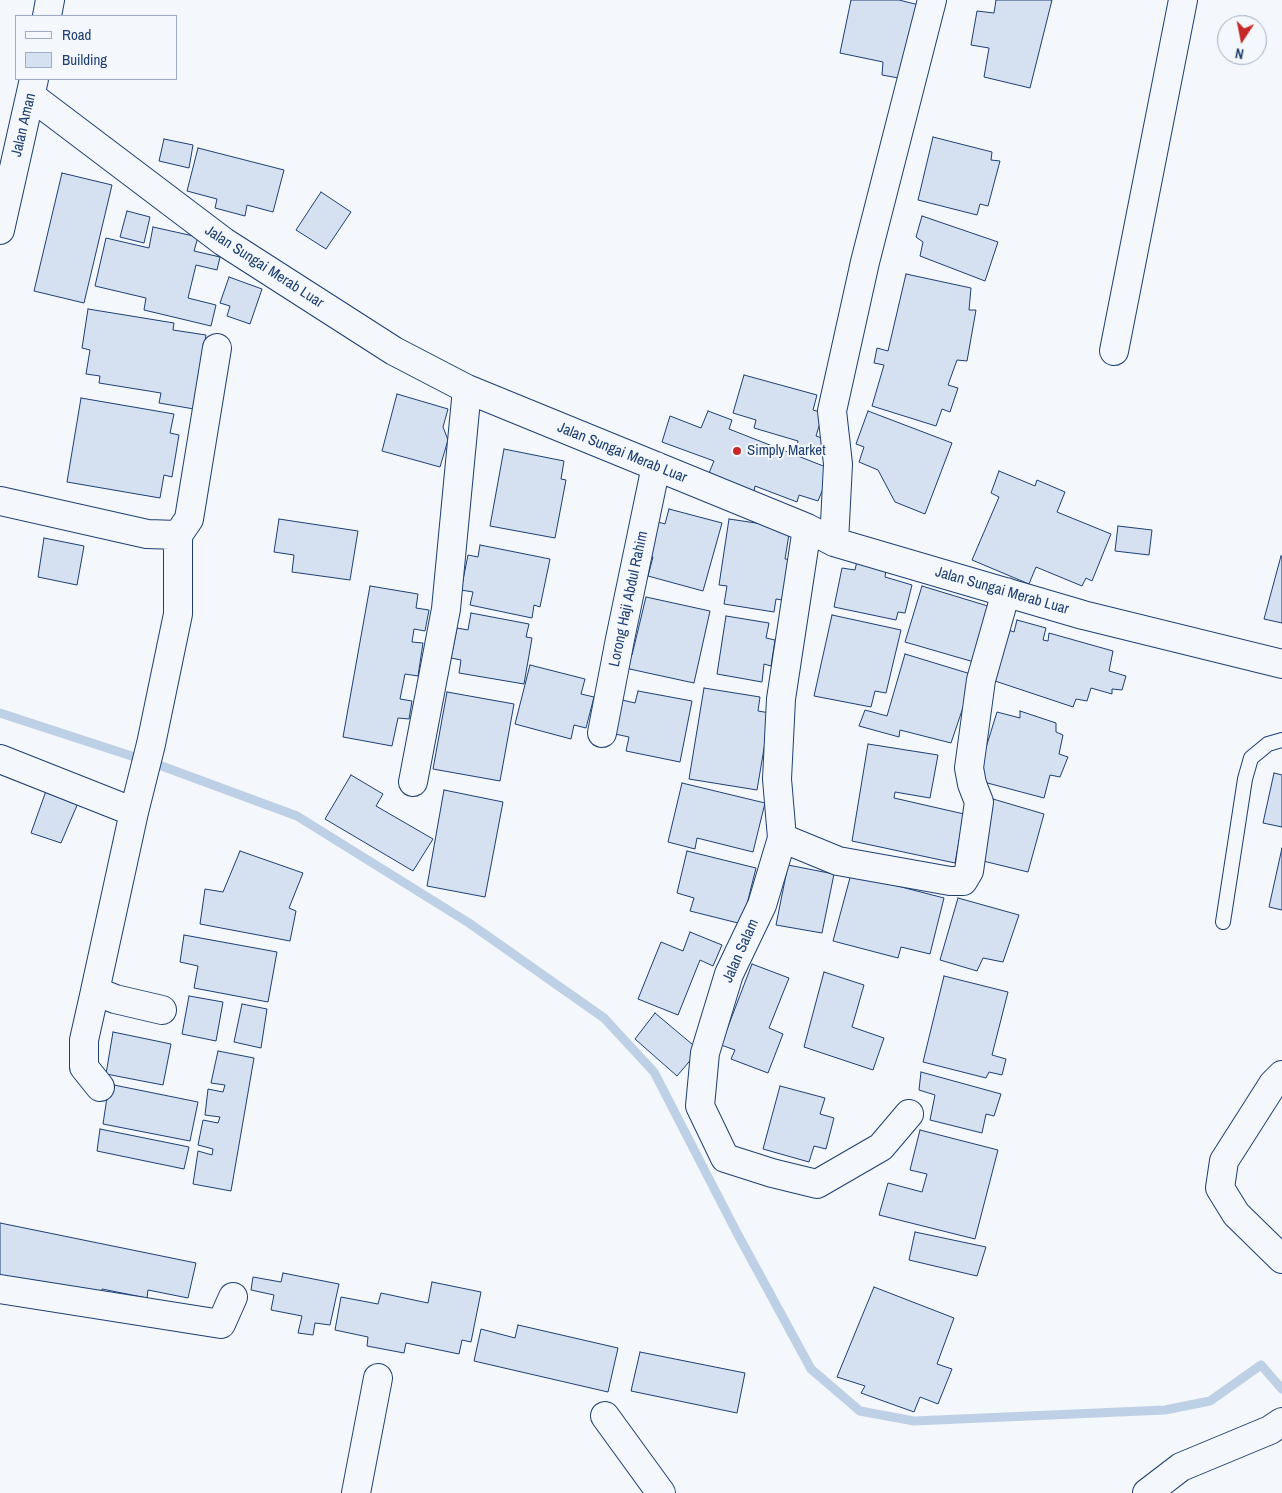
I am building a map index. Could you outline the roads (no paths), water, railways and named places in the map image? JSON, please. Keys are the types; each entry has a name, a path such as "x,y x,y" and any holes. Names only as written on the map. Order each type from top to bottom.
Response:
{"street":[{"path":"47,15 50,0"},
{"path":"834,542 838,464 832,411 865,262 932,0"},
{"path":"1114,351 1183,0"},
{"name":"Jalan Sungai Merab Luar","path":"33,87 224,242 394,351 467,389 807,528 834,542 1083,615 1282,664"},
{"name":"Jalan Aman","path":"2,214 33,87"},
{"path":"100,1086 84,1067 84,1040 134,812 151,744 178,614 178,535 189,519 217,348"},
{"path":"413,782 446,609 467,389"},
{"name":"Lorong Haji Abdul Rahim","path":"602,733 656,466"},
{"path":"0,501 147,534 178,535"},
{"name":"Jalan Salam","path":"807,528 781,699 777,779 782,838 762,906 729,974 705,1053 700,1106 725,1158 772,1174 818,1184 881,1147 909,1114"},
{"path":"782,838 838,861 950,881 963,881 969,871 978,802 969,768 981,680 1006,592"},
{"path":"0,758 134,812"},
{"path":"95,992 115,999 162,1010"},
{"path":"1282,1075 1272,1084 1224,1161 1220,1188 1236,1214 1282,1259"},
{"path":"0,1289 221,1324 233,1297"},
{"path":"356,1493 378,1378"},
{"path":"605,1416 661,1493"},
{"path":"1147,1493 1181,1467 1276,1426"}],"lane":[{"path":"1223,922 1245,779 1251,758 1268,744 1282,740"}],"waterway":[{"path":"0,713 159,765 297,816 469,923 604,1018 654,1072 737,1233 811,1369 860,1411 914,1421 1165,1410 1210,1401 1261,1365 1282,1389"}],"place":[{"name":"Simply Market","path":"737,451"}]}
